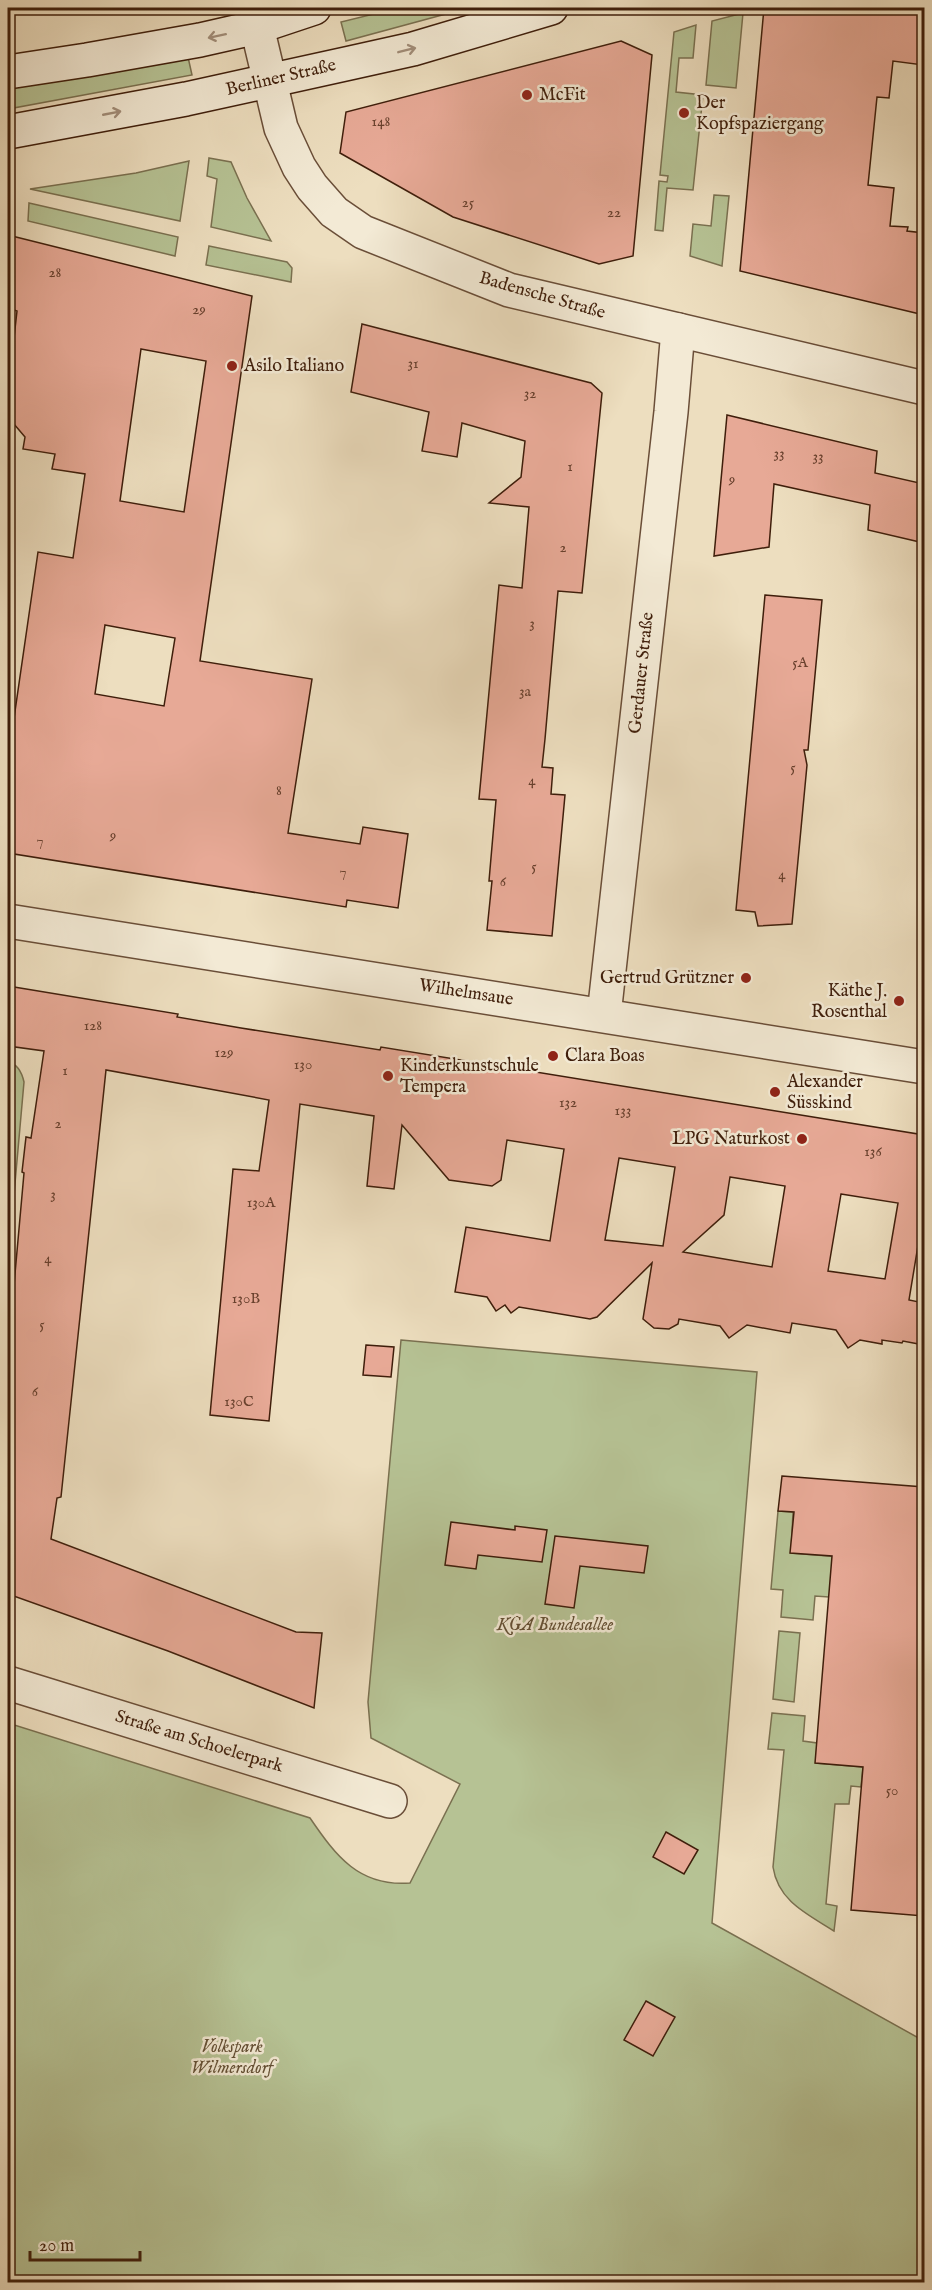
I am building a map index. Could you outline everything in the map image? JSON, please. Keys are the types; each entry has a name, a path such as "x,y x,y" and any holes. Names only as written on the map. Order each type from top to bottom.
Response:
{"street":[{"path":"8,72 98,58 257,27 314,8"},
{"name":"Berliner Straße","path":"8,132 186,99 412,49 551,8"},
{"name":"Badensche Straße","path":"257,27 281,128 304,173 312,187 334,212 363,232 509,290 924,388"},
{"name":"Gerdauer Straße","path":"604,1015 678,330"},
{"name":"Wilhelmsaue","path":"8,921 924,1067"},
{"name":"Straße am Schoelerpark","path":"8,1683 390,1802"}],"green space":[{"path":"398,8 468,8 346,41 341,22"},
{"path":"743,13 736,88 706,85 712,21"},
{"path":"696,25 693,58 679,58 676,92 703,95 693,190 667,188 663,231 655,230 659,181 667,182 668,176 660,175 674,32"},
{"path":"188,57 192,75 8,109 8,88"},
{"path":"209,158 231,162 247,198 271,241 211,227 217,179 207,176"},
{"path":"189,161 180,221 30,189 136,173"},
{"path":"714,195 729,196 722,266 690,256 693,224 711,226"},
{"path":"29,203 178,237 175,256 28,221"},
{"path":"209,246 287,262 292,268 291,282 206,265"},
{"path":"8,1062 19,1069 24,1082 8,1262"},
{"name":"Volkspark Wilmersdorf","path":"401,1340 757,1372 712,1923 924,2041 924,2282 8,2282 8,1723 310,1818 329,1845 351,1866 377,1880 392,1883 410,1883 460,1784 371,1738 368,1702"},
{"path":"778,1511 793,1512 791,1553 853,1558 829,1597 815,1596 813,1620 781,1617 783,1590 771,1589"},
{"path":"779,1631 800,1633 794,1702 773,1699"},
{"path":"772,1713 805,1716 803,1741 817,1743 816,1763 863,1767 861,1787 851,1786 849,1804 835,1804 826,1904 837,1906 834,1931 787,1898 776,1879 773,1867 784,1750 768,1749"}],"building":[{"path":"764,8 924,8 923,65 893,61 889,98 877,97 868,185 894,188 890,226 908,227 907,231 924,233 924,315 740,271"},
{"path":"621,41 652,55 633,256 599,264 453,217 340,153 346,112"},
{"path":"8,235 252,296 200,661 312,679 288,833 360,844 363,827 408,834 398,908 347,900 346,907 8,853 8,724 13,725 38,552 73,558 85,474 52,469 55,454 23,449 25,437 8,417 8,391 17,311 8,308","holes":["141,349 206,361 184,512 120,501","105,625 175,638 164,706 95,694"]},
{"path":"362,324 591,383 602,393 582,593 558,591 542,767 553,768 551,794 565,795 552,936 487,930 496,800 479,799 499,585 522,588 529,507 489,503 521,477 525,441 462,423 457,457 422,451 429,412 351,392"},
{"path":"727,415 877,451 875,473 924,484 924,543 868,530 870,505 774,484 769,547 714,556"},
{"path":"765,595 822,600 808,750 804,750 807,765 792,924 758,926 755,912 736,910"},
{"path":"8,986 178,1014 177,1017 241,1028 380,1050 381,1047 924,1135 924,1209 909,1300 924,1303 924,1345 903,1341 902,1343 882,1340 882,1344 860,1340 848,1348 836,1330 792,1323 790,1333 747,1325 729,1338 720,1326 679,1319 678,1324 669,1329 654,1328 643,1319 652,1263 597,1317 590,1319 519,1307 511,1313 505,1305 496,1311 487,1297 455,1292 466,1227 550,1241 564,1149 507,1140 501,1180 492,1186 449,1180 402,1125 394,1189 367,1186 374,1116 300,1104 269,1421 210,1415 233,1169 259,1171 269,1100 106,1070 61,1497 57,1498 51,1539 296,1632 322,1633 314,1708 168,1651 8,1594 8,1352 26,1137 31,1138 44,1051 8,1046","holes":["619,1158 675,1167 663,1246 605,1240","730,1177 785,1186 772,1267 683,1252 724,1215","841,1194 898,1203 885,1279 828,1271"]},
{"path":"366,1345 394,1347 391,1377 363,1375"},
{"path":"782,1476 924,1487 924,1916 851,1910 863,1767 815,1763 832,1556 790,1553 794,1512 778,1511"},
{"path":"451,1522 515,1530 515,1526 547,1530 542,1562 478,1555 476,1569 445,1565"},
{"path":"555,1536 648,1546 644,1573 580,1566 574,1608 545,1604"},
{"path":"666,1832 698,1850 684,1874 653,1857"},
{"path":"646,2001 675,2017 653,2056 624,2040"}],"place":[{"name":"McFit","path":"527,95"},
{"name":"Der Kopfspaziergang","path":"684,113"},
{"name":"Asilo Italiano","path":"232,366"},
{"name":"Gertrud Grützner","path":"746,978"},
{"name":"Käthe J. Rosenthal","path":"899,1001"},
{"name":"Clara Boas","path":"553,1056"},
{"name":"Kinderkunstschule Tempera","path":"388,1076"},
{"name":"Alexander Süsskind","path":"775,1092"},
{"name":"LPG Naturkost","path":"802,1139"}],"park label":[{"name":"KGA Bundesallee","path":"555,1625"}]}
